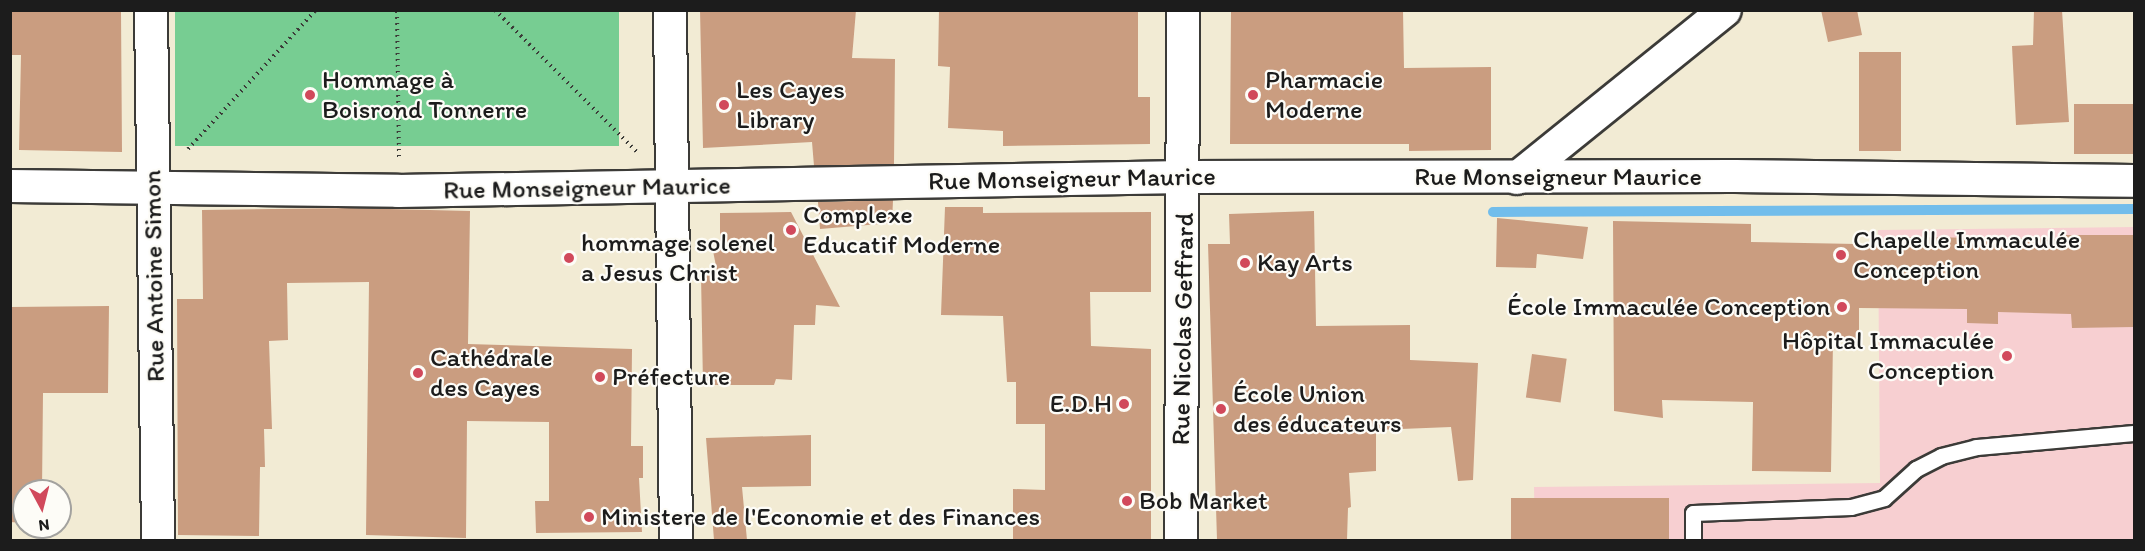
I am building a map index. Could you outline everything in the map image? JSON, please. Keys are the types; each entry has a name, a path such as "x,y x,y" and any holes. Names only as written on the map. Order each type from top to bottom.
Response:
{"street":[{"name":"Rue Antoine Simon","path":"151,10 158,540"},
{"path":"670,10 676,540"},
{"name":"Rue Nicolas Geffrard","path":"1181,540 1185,177 1183,10"},
{"path":"1517,178 1725,10"},
{"name":"Rue Monseigneur Maurice","path":"10,186 398,191 1185,177 2134,181"}],"lane":[{"path":"1693,540 1693,513 1851,507 1884,498 1916,469 1941,456 1976,447 2134,433"}],"path":[{"path":"153,187 316,10"},
{"path":"495,10 672,186"},
{"path":"397,11 398,191"}],"shaded area":[{"name":"Hôpital Immaculée Conception","path":"2134,227 2134,540 1535,540 1534,487 1880,483 1878,230"}],"green space":[{"path":"175,11 619,11 619,146 175,146"}],"building":[{"path":"700,10 856,10 852,58 895,59 894,164 814,166 812,142 703,148"},
{"path":"939,10 1138,10 1138,97 1150,97 1150,144 1003,146 1003,131 948,128 950,67 938,66"},
{"path":"1231,10 1403,10 1404,68 1491,67 1491,150 1409,151 1409,144 1230,144"},
{"path":"1821,10 1857,10 1862,35 1828,42"},
{"path":"2034,10 2062,10 2069,122 2016,125 2012,46 2033,45"},
{"path":"121,11 122,152 19,150 21,55 10,55 10,12"},
{"path":"1859,52 1901,52 1901,151 1859,151"},
{"path":"2074,104 2134,104 2134,154 2074,154"},
{"path":"893,200 892,223 820,229 818,202"},
{"path":"945,207 983,207 983,213 1151,212 1151,292 1090,292 1091,346 1151,349 1151,540 1013,540 1013,489 1045,490 1045,424 1016,424 1016,382 1007,382 1003,316 941,315"},
{"path":"350,208 470,211 468,344 632,349 631,446 643,446 643,478 639,478 642,532 536,533 535,501 549,501 549,422 467,421 466,538 366,535 369,282 287,283 288,340 269,341 272,429 264,429 265,467 260,467 259,536 178,535 177,299 203,299 202,210"},
{"path":"1314,211 1316,326 1410,325 1410,360 1478,363 1473,480 1458,481 1451,427 1376,430 1376,471 1349,473 1351,507 1348,508 1347,540 1217,540 1208,244 1230,244 1229,214"},
{"path":"791,212 840,307 816,305 815,325 794,325 792,380 776,379 774,385 703,385 701,275 718,276 713,251 720,250 720,213"},
{"path":"1497,218 1588,227 1583,259 1537,254 1536,268 1496,267"},
{"path":"1613,221 1751,224 1751,242 1909,245 1909,237 2066,239 2066,235 2134,235 2134,327 2072,328 2071,314 1998,312 1998,324 1967,323 1967,309 1859,308 1859,339 1833,340 1831,472 1752,471 1753,402 1662,400 1663,418 1614,411"},
{"path":"109,306 108,393 43,393 42,479 12,479 12,522 10,522 10,307"},
{"path":"1532,354 1567,359 1561,402 1526,398"},
{"path":"811,435 811,486 742,487 747,540 714,540 706,438"},
{"path":"1511,498 1669,498 1669,540 1511,540"}],"waterway":[{"path":"1493,212 2134,209"}],"place":[{"name":"Hommage à Boisrond Tonnerre","path":"310,95"},
{"name":"Pharmacie Moderne","path":"1253,95"},
{"name":"Les Cayes Library","path":"724,105"},
{"name":"Complexe Educatif Moderne","path":"791,230"},
{"name":"Chapelle Immaculée Conception","path":"1841,255"},
{"name":"hommage solenel a Jesus Christ","path":"569,258"},
{"name":"Kay Arts","path":"1245,263"},
{"name":"École Immaculée Conception","path":"1842,307"},
{"name":"Hôpital Immaculée Conception","path":"2007,356"},
{"name":"Cathédrale des Cayes","path":"418,373"},
{"name":"Préfecture","path":"600,377"},
{"name":"E.D.H","path":"1124,404"},
{"name":"École Union des éducateurs","path":"1221,409"},
{"name":"Bob Market","path":"1127,501"},
{"name":"Ministere de l'Economie et des Finances","path":"589,517"}]}
